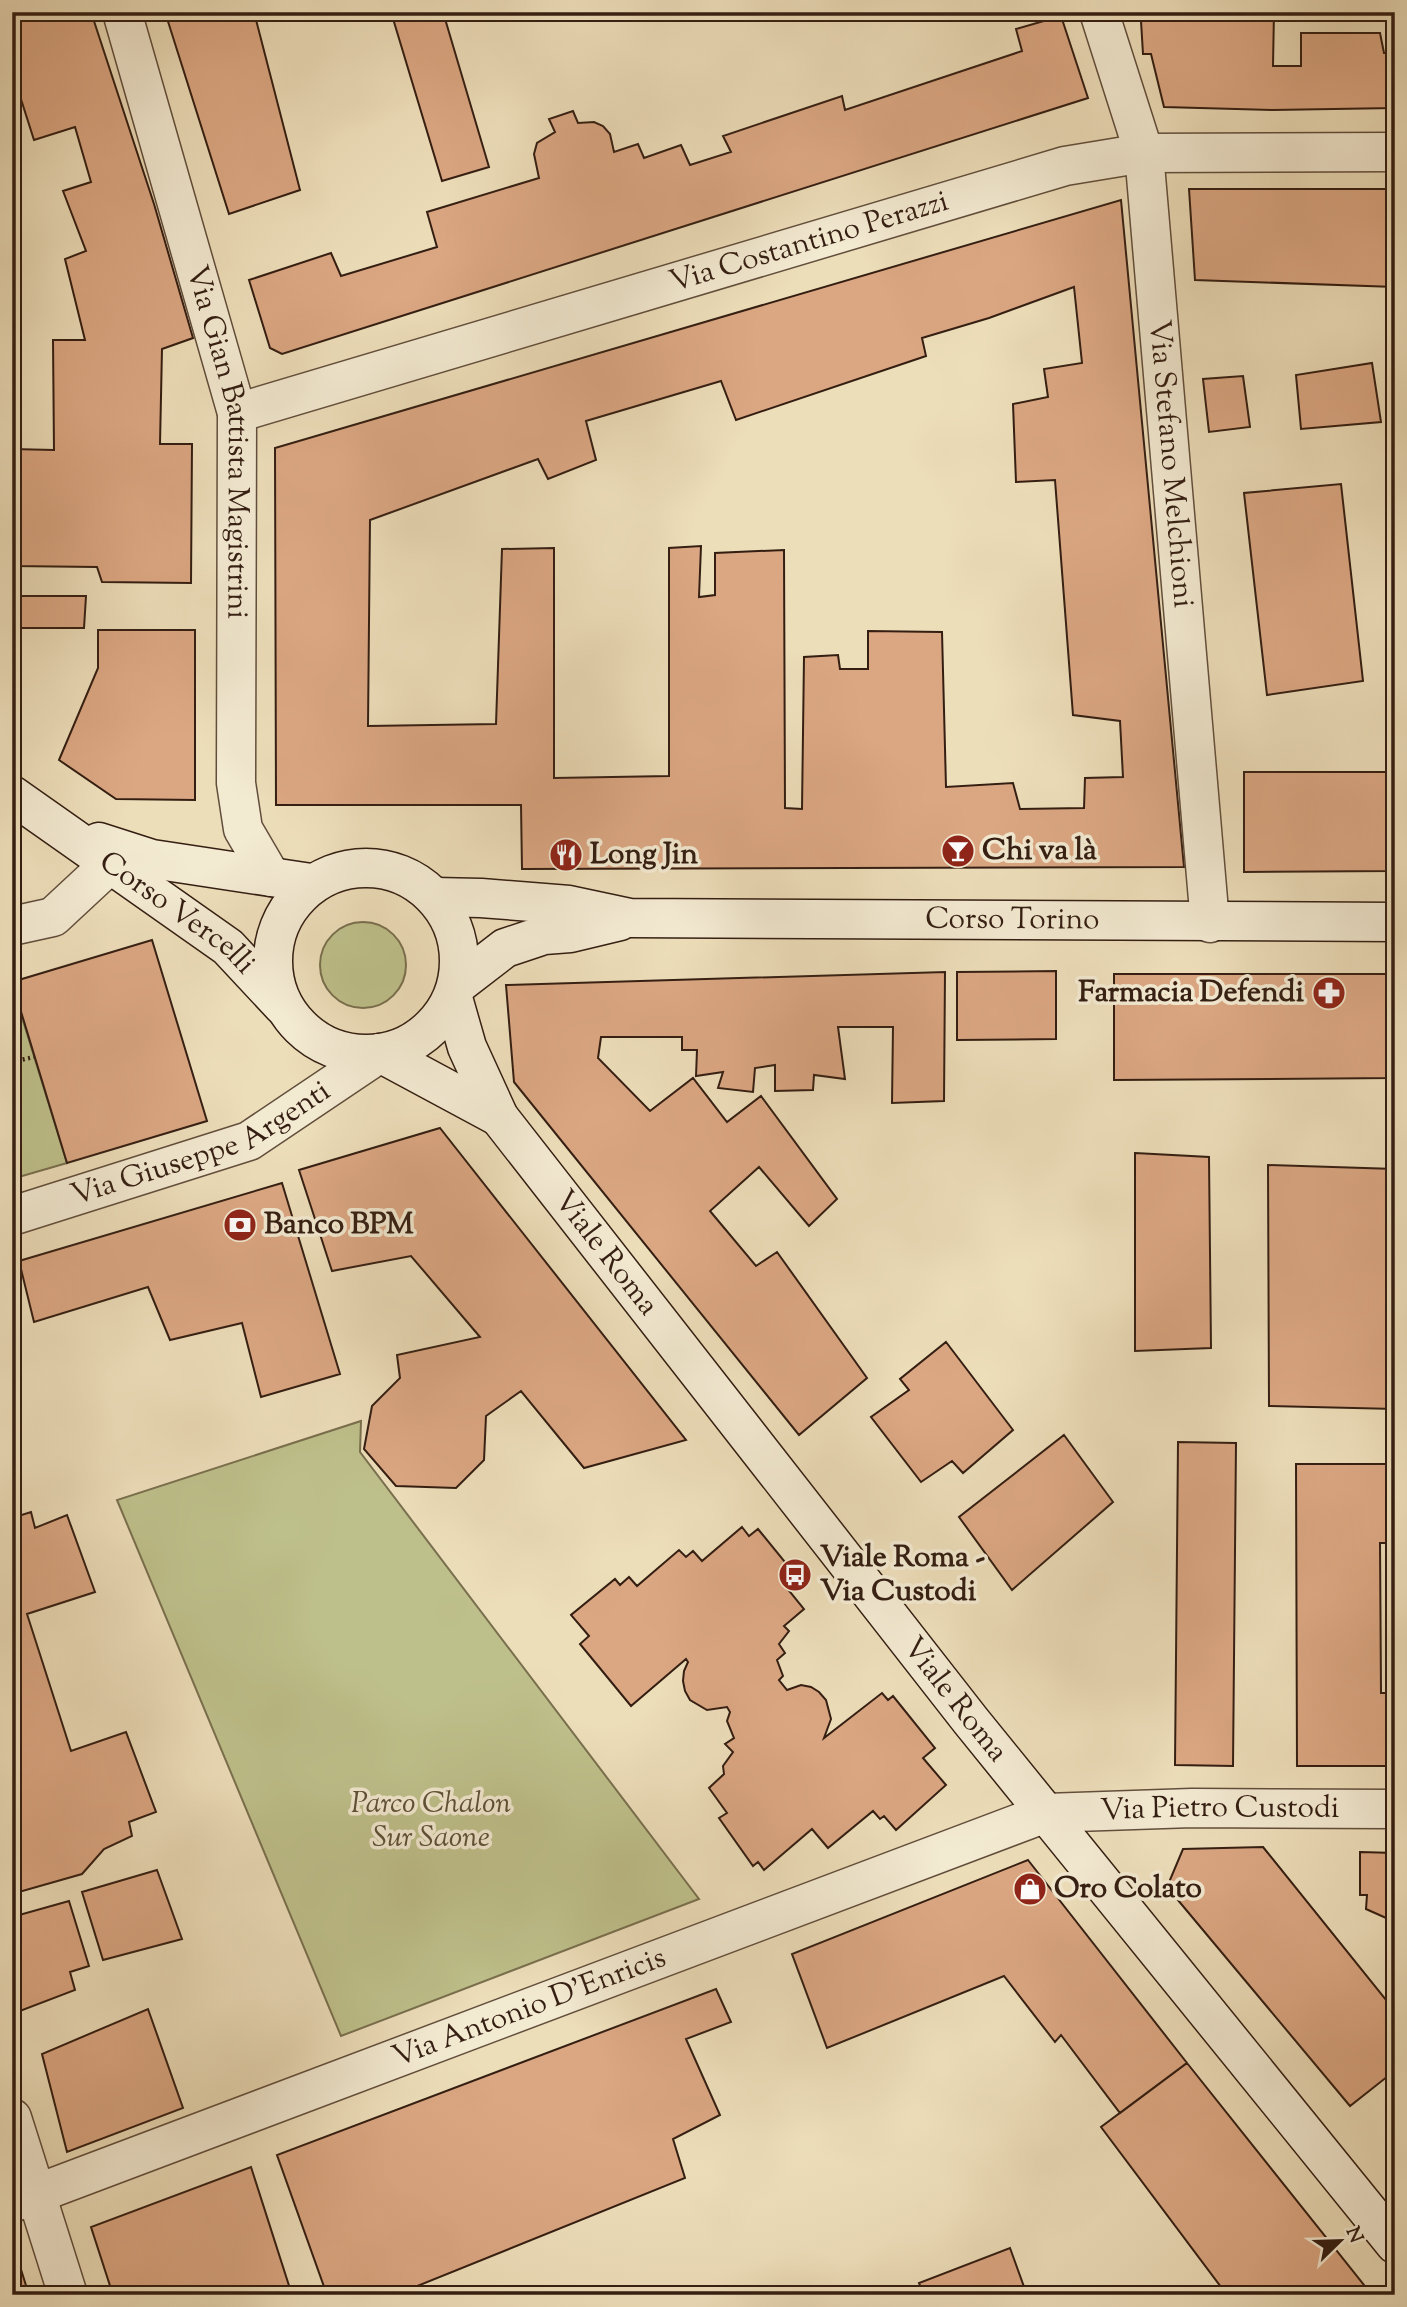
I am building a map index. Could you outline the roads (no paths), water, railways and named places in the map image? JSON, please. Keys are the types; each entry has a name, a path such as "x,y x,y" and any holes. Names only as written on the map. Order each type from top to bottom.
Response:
{"street":[{"name":"Via Gian Battista Magistrini","path":"122,12 237,413 236,783 243,829 271,877"},
{"name":"Via Stefano Melchioni","path":"1099,12 1144,153 1210,923"},
{"name":"Via Costantino Perazzi","path":"237,413 1065,166 1144,153 1395,152"},
{"name":"Corso Vercelli","path":"12,795 228,947 287,1010"},
{"name":"Corso Vercelli","path":"57,828 152,859 312,883"},
{"path":"12,926 53,917 110,864"},
{"path":"375,867 407,877 435,897 454,929 460,956 455,992 427,1032 405,1046 380,1053 354,1053 327,1046 304,1031 287,1010 276,984 273,956 278,928 292,903 312,883 342,869 375,867"},
{"name":"Corso Torino","path":"435,897 569,905 630,918 1395,922"},
{"name":"Corso Torino","path":"455,992 505,948 544,935 570,933 630,918"},
{"name":"Viale Roma","path":"455,992 467,1047 499,1117 1046,1813 1395,2244"},
{"name":"Viale Roma","path":"380,1053 499,1117"},
{"name":"Via Giuseppe Argenti","path":"12,1216 249,1141 380,1053"},
{"name":"Via Pietro Custodi","path":"1046,1813 1192,1808 1395,1809"},
{"name":"Via Antonio D'Enricis","path":"24,2198 1046,1813"},
{"path":"12,2118 24,2198 68,2295"}],"place":[{"name":"Chi va là","path":"958,851"},
{"name":"Long Jin","path":"566,855"},
{"name":"Farmacia Defendi","path":"1329,993"},
{"name":"Banco BPM","path":"240,1225"},
{"name":"Viale Roma - Via Custodi","path":"795,1575"},
{"name":"Oro Colato","path":"1030,1889"}],"park label":[{"name":"Parco Chalon Sur Saone","path":"431,1821"}]}
